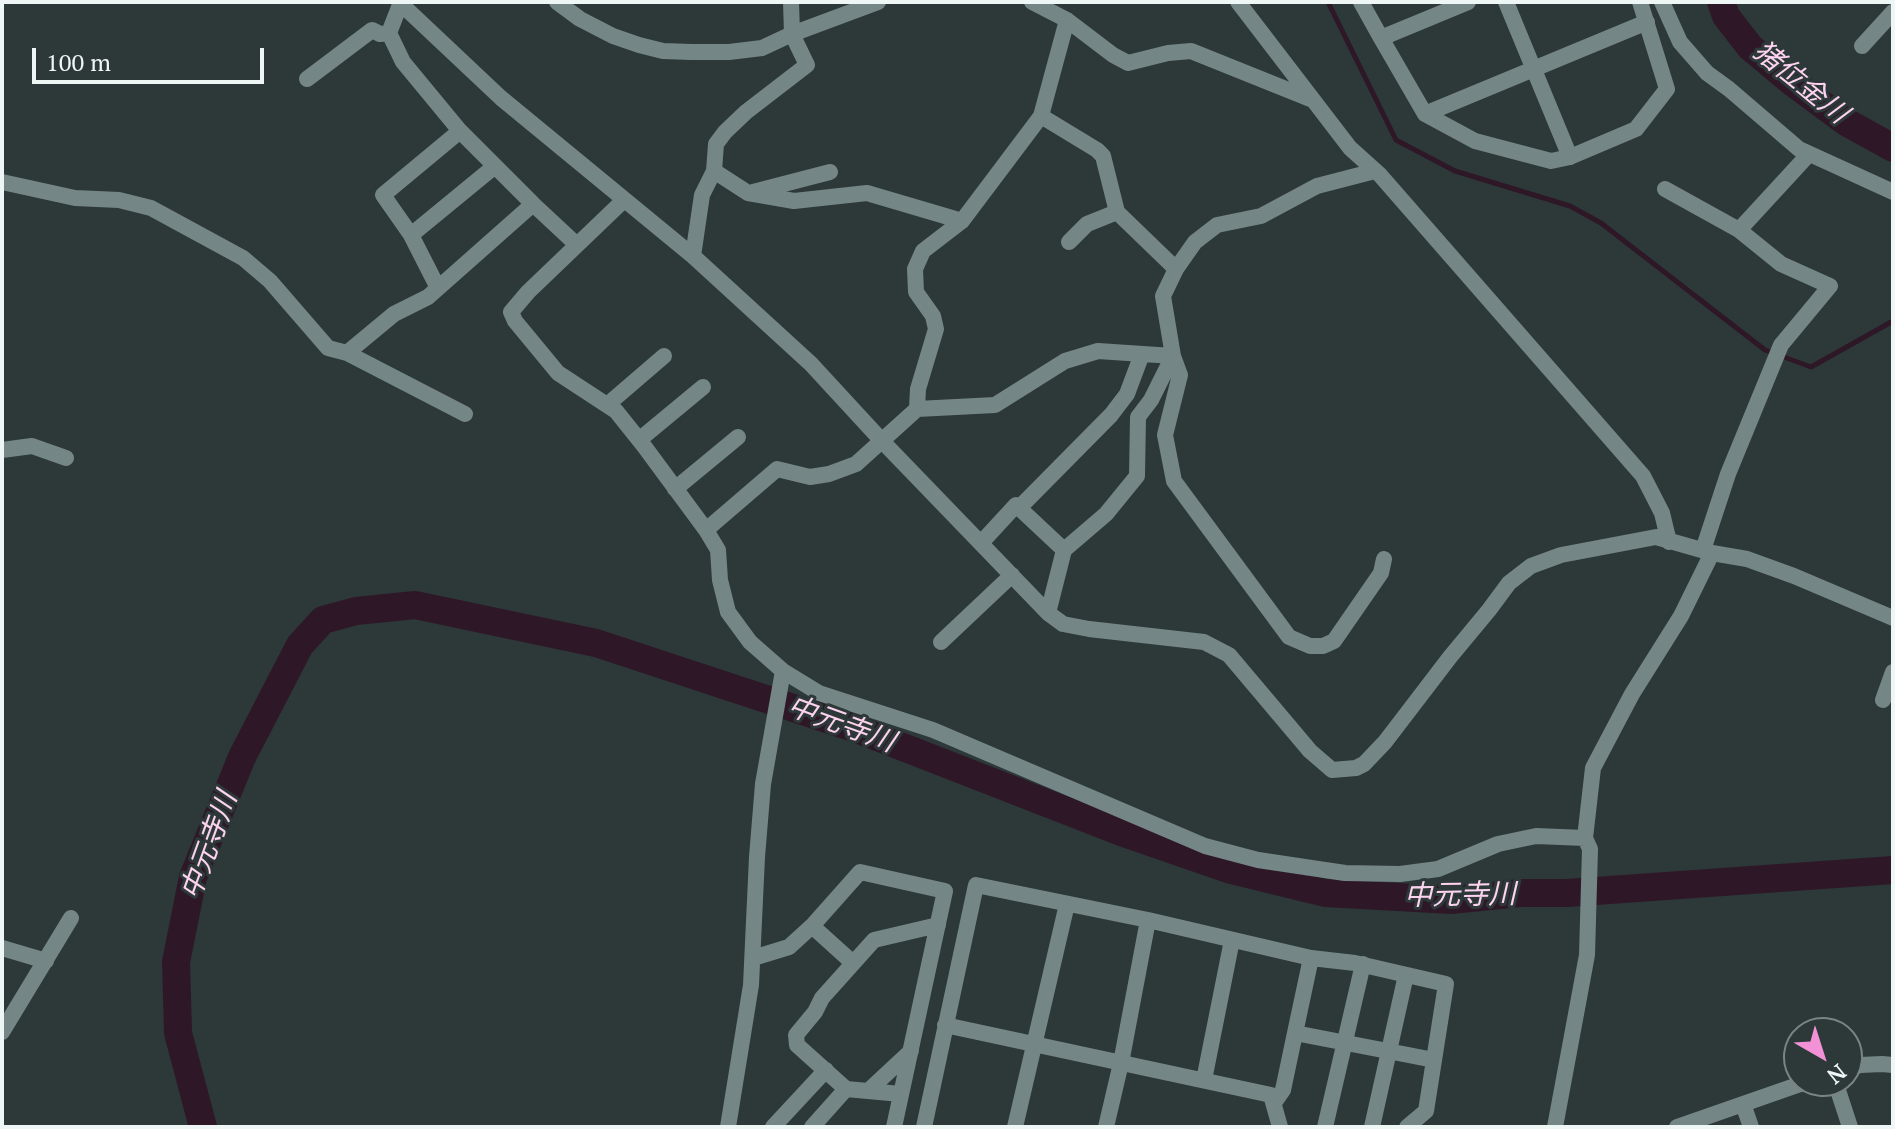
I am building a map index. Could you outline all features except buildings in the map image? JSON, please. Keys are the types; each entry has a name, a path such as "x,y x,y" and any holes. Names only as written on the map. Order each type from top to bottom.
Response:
{"street":[{"path":"577,245 460,131 403,62 389,33 400,2 501,98 693,256 811,364 1048,613 1063,624 1204,642 1229,655 1310,751 1332,770 1356,768 1364,764 1385,742 1509,583 1531,566 1561,555 1656,537 1759,563 1893,618"},
{"path":"557,2 580,19 639,45 663,51 729,52 762,48 878,2"},
{"path":"693,256 702,195 714,171 716,144 746,112 807,65 792,34 791,2"},
{"path":"1032,2 1067,20 1128,63 1191,51 1315,101"},
{"path":"1238,2 1350,148 1375,171 1643,476 1662,513 1669,542"},
{"path":"1361,2 1425,114 1475,141 1551,161 1570,157 1636,129 1667,89 1640,2"},
{"path":"1381,38 1468,2"},
{"path":"1506,2 1570,157"},
{"path":"1662,2 1680,42 1707,73 1799,149 1893,192"},
{"path":"1862,46 1893,12"},
{"path":"917,409 918,389 936,329 933,316 916,292 915,269 923,251 962,221 1041,116 1067,20"},
{"path":"1425,114 1647,22"},
{"path":"307,79 372,30 380,34 389,33"},
{"path":"1041,116 1103,156 1117,212 1176,269"},
{"path":"438,288 411,235 383,195 460,131"},
{"path":"1739,230 1809,154"},
{"path":"411,235 495,166"},
{"path":"714,171 748,193 794,201 867,193 962,221"},
{"path":"1375,171 1317,186 1261,216 1217,225 1195,242 1176,269 1163,296 1173,356 1180,375 1165,435 1174,481 1289,637 1310,646 1323,646 1334,641 1381,573 1384,559"},
{"path":"748,193 830,172"},
{"path":"2,182 75,198 119,200 151,208 243,258 270,281 328,348 347,353 465,414"},
{"path":"1555,1127 1587,955 1588,844 1593,768 1632,694 1681,616 1708,552 1728,474 1781,345 1830,286 1781,264 1739,230 1665,189"},
{"path":"624,200 511,312 558,373 616,411 706,530 718,550 720,580 728,612 782,679 933,730 1205,846 1258,860 1345,873 1400,874 1438,869 1498,844 1536,836 1588,844"},
{"path":"347,353 394,314 428,297 533,204"},
{"path":"1069,242 1087,224 1117,212"},
{"path":"706,530 777,469 810,477 856,464 917,409 995,405 1065,361 1098,351 1173,356"},
{"path":"1019,508 1111,415 1127,394 1142,354"},
{"path":"607,405 664,356"},
{"path":"1048,613 1064,550 1106,514 1137,476 1138,417 1151,400 1173,356"},
{"path":"639,440 703,387"},
{"path":"675,489 738,437"},
{"path":"2,450 32,446 66,458"},
{"path":"981,543 1016,505 1064,550"},
{"path":"941,642 1012,575"},
{"path":"1883,700 1893,672"},
{"path":"728,1127 751,985 763,784 782,679"},
{"path":"753,958 789,947 860,872 945,891 894,1127"},
{"path":"924,1127 976,885 1148,920 1311,958 1363,964 1446,984 1426,1111 1407,1127"},
{"path":"1015,1127 1067,904"},
{"path":"2,1032 71,918"},
{"path":"1106,1127 1148,920"},
{"path":"929,1102 846,1089 797,1045 796,1035 822,998 874,940 939,921 968,923"},
{"path":"812,926 853,963"},
{"path":"1204,1080 1232,940"},
{"path":"2,948 46,961"},
{"path":"1274,1103 1283,1090 1311,958"},
{"path":"1325,1127 1363,964"},
{"path":"1372,1127 1406,975"},
{"path":"945,1025 1271,1095 1280,1127"},
{"path":"1295,1033 1434,1060"},
{"path":"868,1091 911,1051"},
{"path":"1863,1065 1893,1065"},
{"path":"773,1127 826,1070"},
{"path":"812,1127 846,1089"},
{"path":"1677,1127 1783,1090"},
{"path":"1840,1097 1850,1127"},
{"path":"1743,1104 1751,1127"}],"waterway":[{"path":"1328,2 1396,140 1455,171 1570,206 1601,223 1765,350 1811,367 1893,321"},
{"name":"猪位金川","path":"1721,2 1726,16 1750,47 1846,122 1893,148"},
{"name":"中元寺川","path":"203,1127 178,1033 176,962 193,877 242,757 300,645 323,620 356,611 415,605 596,643 854,728 1121,832 1231,870 1325,893 1451,900 1893,870"}]}
